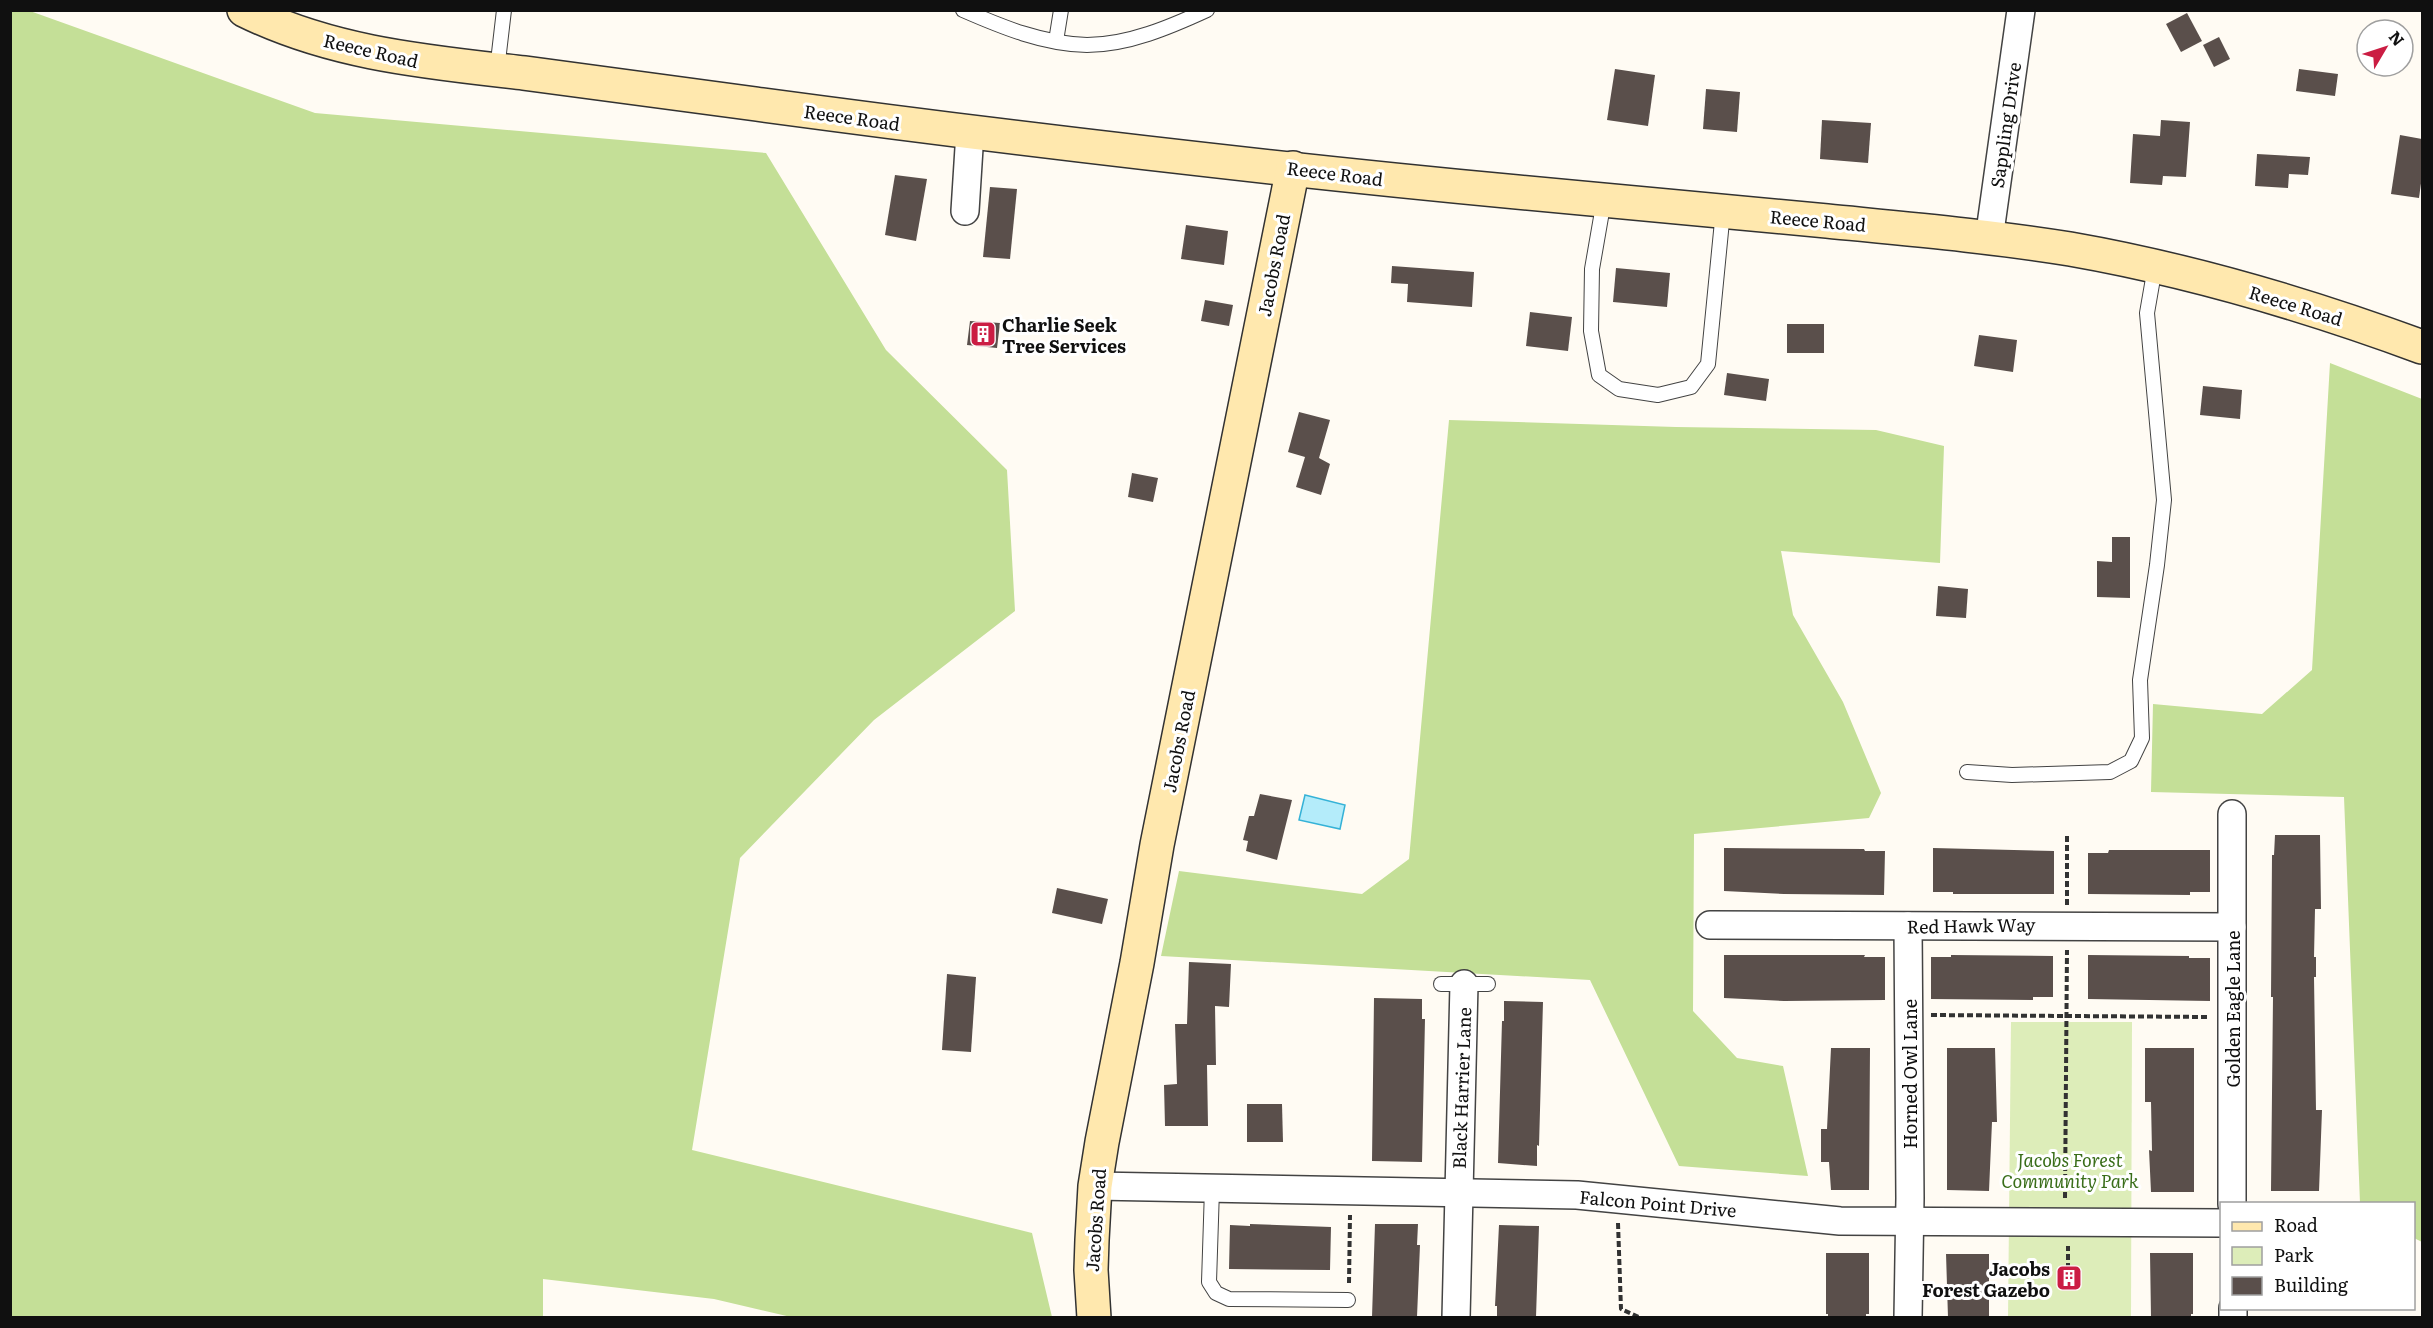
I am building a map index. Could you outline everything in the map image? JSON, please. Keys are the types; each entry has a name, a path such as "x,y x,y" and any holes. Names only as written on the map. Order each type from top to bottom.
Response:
{"main road":[{"name":"Reece Road","path":"244,10 301,33 351,48 418,62 497,70 970,132 1604,200 1953,233 2070,249 2155,267 2277,298 2370,327 2422,347"},
{"name":"Jacobs Road","path":"1094,1317 1090,1270 1095,1186 1157,845 1293,168"}],"street":[{"name":"Sappling Drive","path":"1989,239 2021,10"},
{"path":"965,211 970,132"},
{"name":"Golden Eagle Lane","path":"2232,814 2232,1202"},
{"name":"Red Hawk Way","path":"1710,925 2067,924 2232,927"},
{"name":"Horned Owl Lane","path":"1908,926 1908,1317"},
{"name":"Black Harrier Lane","path":"1456,1317 1465,984"},
{"name":"Falcon Point Drive","path":"1095,1186 1577,1196 1840,1221 2220,1223"}],"lane":[{"path":"497,70 504,10"},
{"path":"963,10 1008,29 1056,41 1088,45 1133,38 1177,24 1207,10"},
{"path":"1056,41 1061,10"},
{"path":"1604,200 1592,269 1591,331 1599,375 1619,389 1658,395 1691,387 1708,364 1723,211"},
{"path":"1967,772 2012,776 2110,772 2131,761 2142,738 2140,680 2164,500 2147,313 2155,267"},
{"path":"1212,1189 1209,1282 1216,1293 1229,1299 1348,1300"}],"path":[{"path":"2067,834 2067,914"},
{"path":"2065,1198 2067,947"},
{"path":"1923,1015 2213,1017"},
{"path":"1348,1300 1350,1215"},
{"path":"1618,1223 1621,1309 1641,1317"},
{"path":"2068,1245 2068,1269"}],"green space":[{"path":"10,11 30,11 315,113 766,153 886,350 1007,470 1015,611 874,720 740,858 692,1150 1032,1233 1052,1317 791,1317 714,1299 543,1279 543,1317 11,1317"},
{"path":"2330,363 2422,399 2422,1242 2415,1238 2415,1202 2360,1202 2344,797 2151,792 2153,704 2262,714 2312,670"},
{"path":"1449,420 1876,430 1944,446 1940,563 1781,551 1793,615 1843,702 1881,793 1869,818 1694,834 1693,1011 1737,1058 1783,1066 1808,1176 1679,1166 1590,980 1161,956 1179,871 1362,894 1409,859"},
{"name":"Jacobs Forest Community Park","path":"2011,1022 2132,1022 2131,1317 2008,1318"}],"water":[{"path":"1305,795 1345,805 1340,829 1299,820"}],"building":[{"path":"2187,13 2202,41 2181,52 2166,24"},
{"path":"2219,37 2230,59 2214,67 2203,45"},
{"path":"1615,69 1655,75 1648,126 1607,120"},
{"path":"2299,69 2338,74 2335,96 2296,91"},
{"path":"1706,89 1740,92 1737,132 1703,129"},
{"path":"1822,120 1871,123 1868,163 1820,159"},
{"path":"2161,120 2190,122 2186,177 2163,176 2162,185 2130,183 2133,134 2160,136"},
{"path":"2400,135 2422,139 2422,176 2419,198 2391,194"},
{"path":"2257,154 2310,157 2308,175 2289,174 2288,188 2255,186"},
{"path":"895,175 927,179 916,241 885,235"},
{"path":"990,187 1017,189 1010,259 983,257"},
{"path":"1186,225 1228,231 1224,265 1181,259"},
{"path":"1392,266 1474,272 1472,307 1407,302 1408,284 1391,283"},
{"path":"1616,268 1670,273 1667,307 1613,302"},
{"path":"1205,300 1233,305 1229,326 1201,321"},
{"path":"1530,312 1572,317 1568,351 1526,346"},
{"name":"Charlie Seek Tree Services","path":"970,321 1000,323 997,348 967,345"},
{"path":"1787,324 1824,324 1824,353 1787,353"},
{"path":"1979,335 2017,340 2013,372 1974,366"},
{"path":"1727,373 1769,379 1766,401 1724,395"},
{"path":"2203,386 2242,390 2240,419 2200,415"},
{"path":"1299,412 1330,420 1319,458 1330,464 1321,495 1296,487 1305,457 1288,452"},
{"path":"1132,473 1158,478 1153,502 1128,497"},
{"path":"2112,537 2130,537 2130,598 2097,597 2097,561 2112,562"},
{"path":"1938,586 1968,589 1966,618 1936,616"},
{"path":"1260,794 1292,800 1277,860 1246,851 1248,841 1243,840 1249,816 1254,816"},
{"path":"2275,835 2320,835 2321,909 2315,909 2314,957 2316,957 2316,977 2314,977 2316,1110 2322,1110 2319,1191 2271,1191 2272,855 2274,855"},
{"path":"1724,848 1885,851 1884,895 1724,891"},
{"path":"1933,848 2054,851 2054,894 1933,892"},
{"path":"2109,850 2210,850 2210,892 2190,892 2190,895 2088,894 2088,853 2108,853"},
{"path":"1057,888 1108,899 1102,924 1052,913"},
{"path":"1724,955 1885,957 1885,1000 1784,1001 1724,998"},
{"path":"1951,955 2053,956 2053,997 2033,997 2033,1000 1931,999 1931,957 1951,957"},
{"path":"2088,955 2210,958 2210,1001 2088,999"},
{"path":"1189,962 1231,964 1229,1007 1215,1006 1216,1065 1207,1065 1208,1126 1165,1126 1164,1085 1177,1084 1175,1024 1187,1024"},
{"path":"947,974 976,977 971,1052 942,1050"},
{"path":"1374,998 1422,999 1422,1019 1425,1019 1422,1162 1372,1161"},
{"path":"1504,1001 1543,1002 1537,1166 1498,1163"},
{"path":"1831,1048 1870,1048 1869,1190 1831,1190 1829,1162 1821,1162 1821,1129 1827,1129"},
{"path":"1947,1048 1995,1048 1997,1122 1992,1122 1989,1191 1947,1190"},
{"path":"2145,1048 2194,1048 2194,1192 2151,1192 2149,1150 2152,1151 2151,1102 2145,1102"},
{"path":"1247,1104 1282,1104 1283,1142 1247,1142"},
{"path":"1250,1224 1331,1227 1330,1270 1229,1269 1230,1225 1250,1226"},
{"path":"1375,1224 1418,1224 1417,1245 1420,1245 1417,1317 1372,1317"},
{"path":"1499,1225 1539,1226 1536,1317 1497,1317 1497,1306 1495,1306"},
{"path":"1826,1253 1869,1253 1869,1314 1866,1314 1866,1317 1828,1317 1826,1314"},
{"path":"2150,1253 2193,1253 2193,1314 2191,1317 2151,1317"},
{"path":"1946,1254 1989,1254 1989,1317 1948,1317"}],"place":[{"name":"Charlie Seek Tree Services","path":"983,334"},
{"name":"Jacobs Forest Gazebo","path":"2069,1278"}]}
